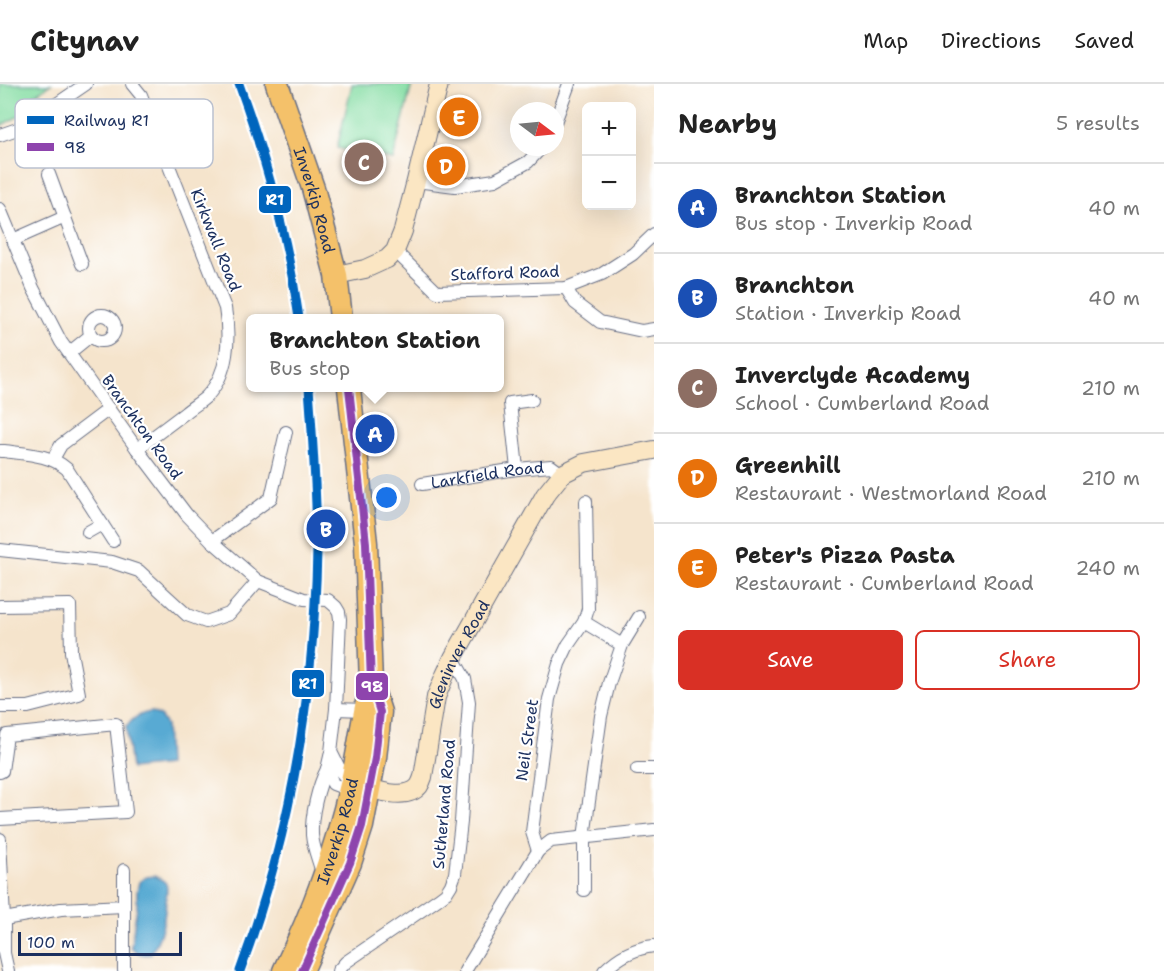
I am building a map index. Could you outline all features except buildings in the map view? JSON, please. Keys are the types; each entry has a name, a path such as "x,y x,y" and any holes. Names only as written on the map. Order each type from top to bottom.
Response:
{"highway":[{"name":"Inverkip Road","path":"277,84 313,188 336,275 341,314"},
{"name":"Inverkip Road","path":"284,971 324,877 344,814 375,758 380,712 372,684 366,543 350,392"},
{"name":"Inverkip Road","path":"302,971 350,863 362,826 359,750 364,710 372,684"}],"street":[{"path":"64,99 86,84"},
{"name":"Kirkwall Road","path":"132,84 143,99"},
{"path":"336,275 365,269 387,259 395,251 403,231 439,84"},
{"path":"562,102 569,84"},
{"path":"0,135 15,130"},
{"path":"416,181 455,186 495,180 528,162 534,156"},
{"name":"Kirkwall Road","path":"137,449 207,396 217,381 228,345 225,308 170,168"},
{"path":"49,174 82,264"},
{"name":"Branchton Road","path":"0,209 33,288 61,342 187,515 212,541 258,581 304,598 328,600 336,607 340,620 336,709"},
{"path":"13,240 65,217"},
{"name":"Stafford Road","path":"395,251 436,292 566,288 602,274 633,254 654,234"},
{"path":"566,288 575,303 600,322 642,331 654,329"},
{"path":"69,353 90,336"},
{"path":"517,469 510,403 532,400"},
{"path":"53,459 61,445 109,409"},
{"path":"212,541 271,498 286,432"},
{"name":"Larkfield Road","path":"422,484 551,466 562,474 584,463 654,450"},
{"path":"0,451 53,459 67,469 113,541"},
{"name":"Gleninver Road","path":"361,786 404,795 419,786 423,777 436,697 453,658 545,495 562,474"},
{"name":"Neil Street","path":"538,850 532,832 549,699 559,664 568,645 584,622 588,609 586,501"},
{"path":"88,532 102,524"},
{"path":"0,550 112,562 139,571 187,615 206,622 230,614 258,581"},
{"path":"0,606 70,606 71,652 79,694 28,706 0,707"},
{"path":"584,890 584,837 601,716 622,645 639,617"},
{"path":"584,622 622,645"},
{"name":"Sutherland Road","path":"338,971 346,962 446,893 451,885 455,874 461,822 470,702 465,679 453,658"},
{"path":"324,877 312,836 314,808 331,752 336,709 364,710"},
{"path":"0,772 8,735 116,724 126,812 0,819"},
{"path":"331,752 341,772 361,786"},
{"path":"327,769 333,784 341,787 361,786"},
{"path":"637,769 654,769"},
{"path":"465,971 538,850 551,841 654,830"},
{"path":"0,838 4,953 8,971"},
{"path":"124,870 124,971"},
{"path":"4,919 61,909 124,906"},
{"path":"604,971 617,959 641,947 654,946"}],"green space":[{"path":"0,84 51,84 31,99 15,99 15,118 0,126"},
{"path":"352,84 412,84 393,160 337,148"}],"water":[{"path":"153,712 161,717 166,725 168,765 131,769 126,727 138,716"},
{"path":"154,876 163,880 167,886 165,913 157,941 150,954 144,955 131,947 137,891 139,882 146,877"}],"rail line":[{"name":"R1","path":"239,84 275,200 289,259 298,314"},
{"name":"R1","path":"240,971 273,869 286,817 305,712 315,605 317,551 316,490 309,392"}],"transit line":[{"name":"98","path":"302,971 350,863 362,826 375,758 380,712 371,684 366,543 349,392"}],"place":[{"name":"Peter's Pizza Pasta","path":"459,117"},
{"name":"Inverclyde Academy","path":"364,162"},
{"name":"Greenhill","path":"446,166"},
{"name":"Branchton Station","path":"375,434"},
{"name":"Branchton","path":"326,529"}]}
